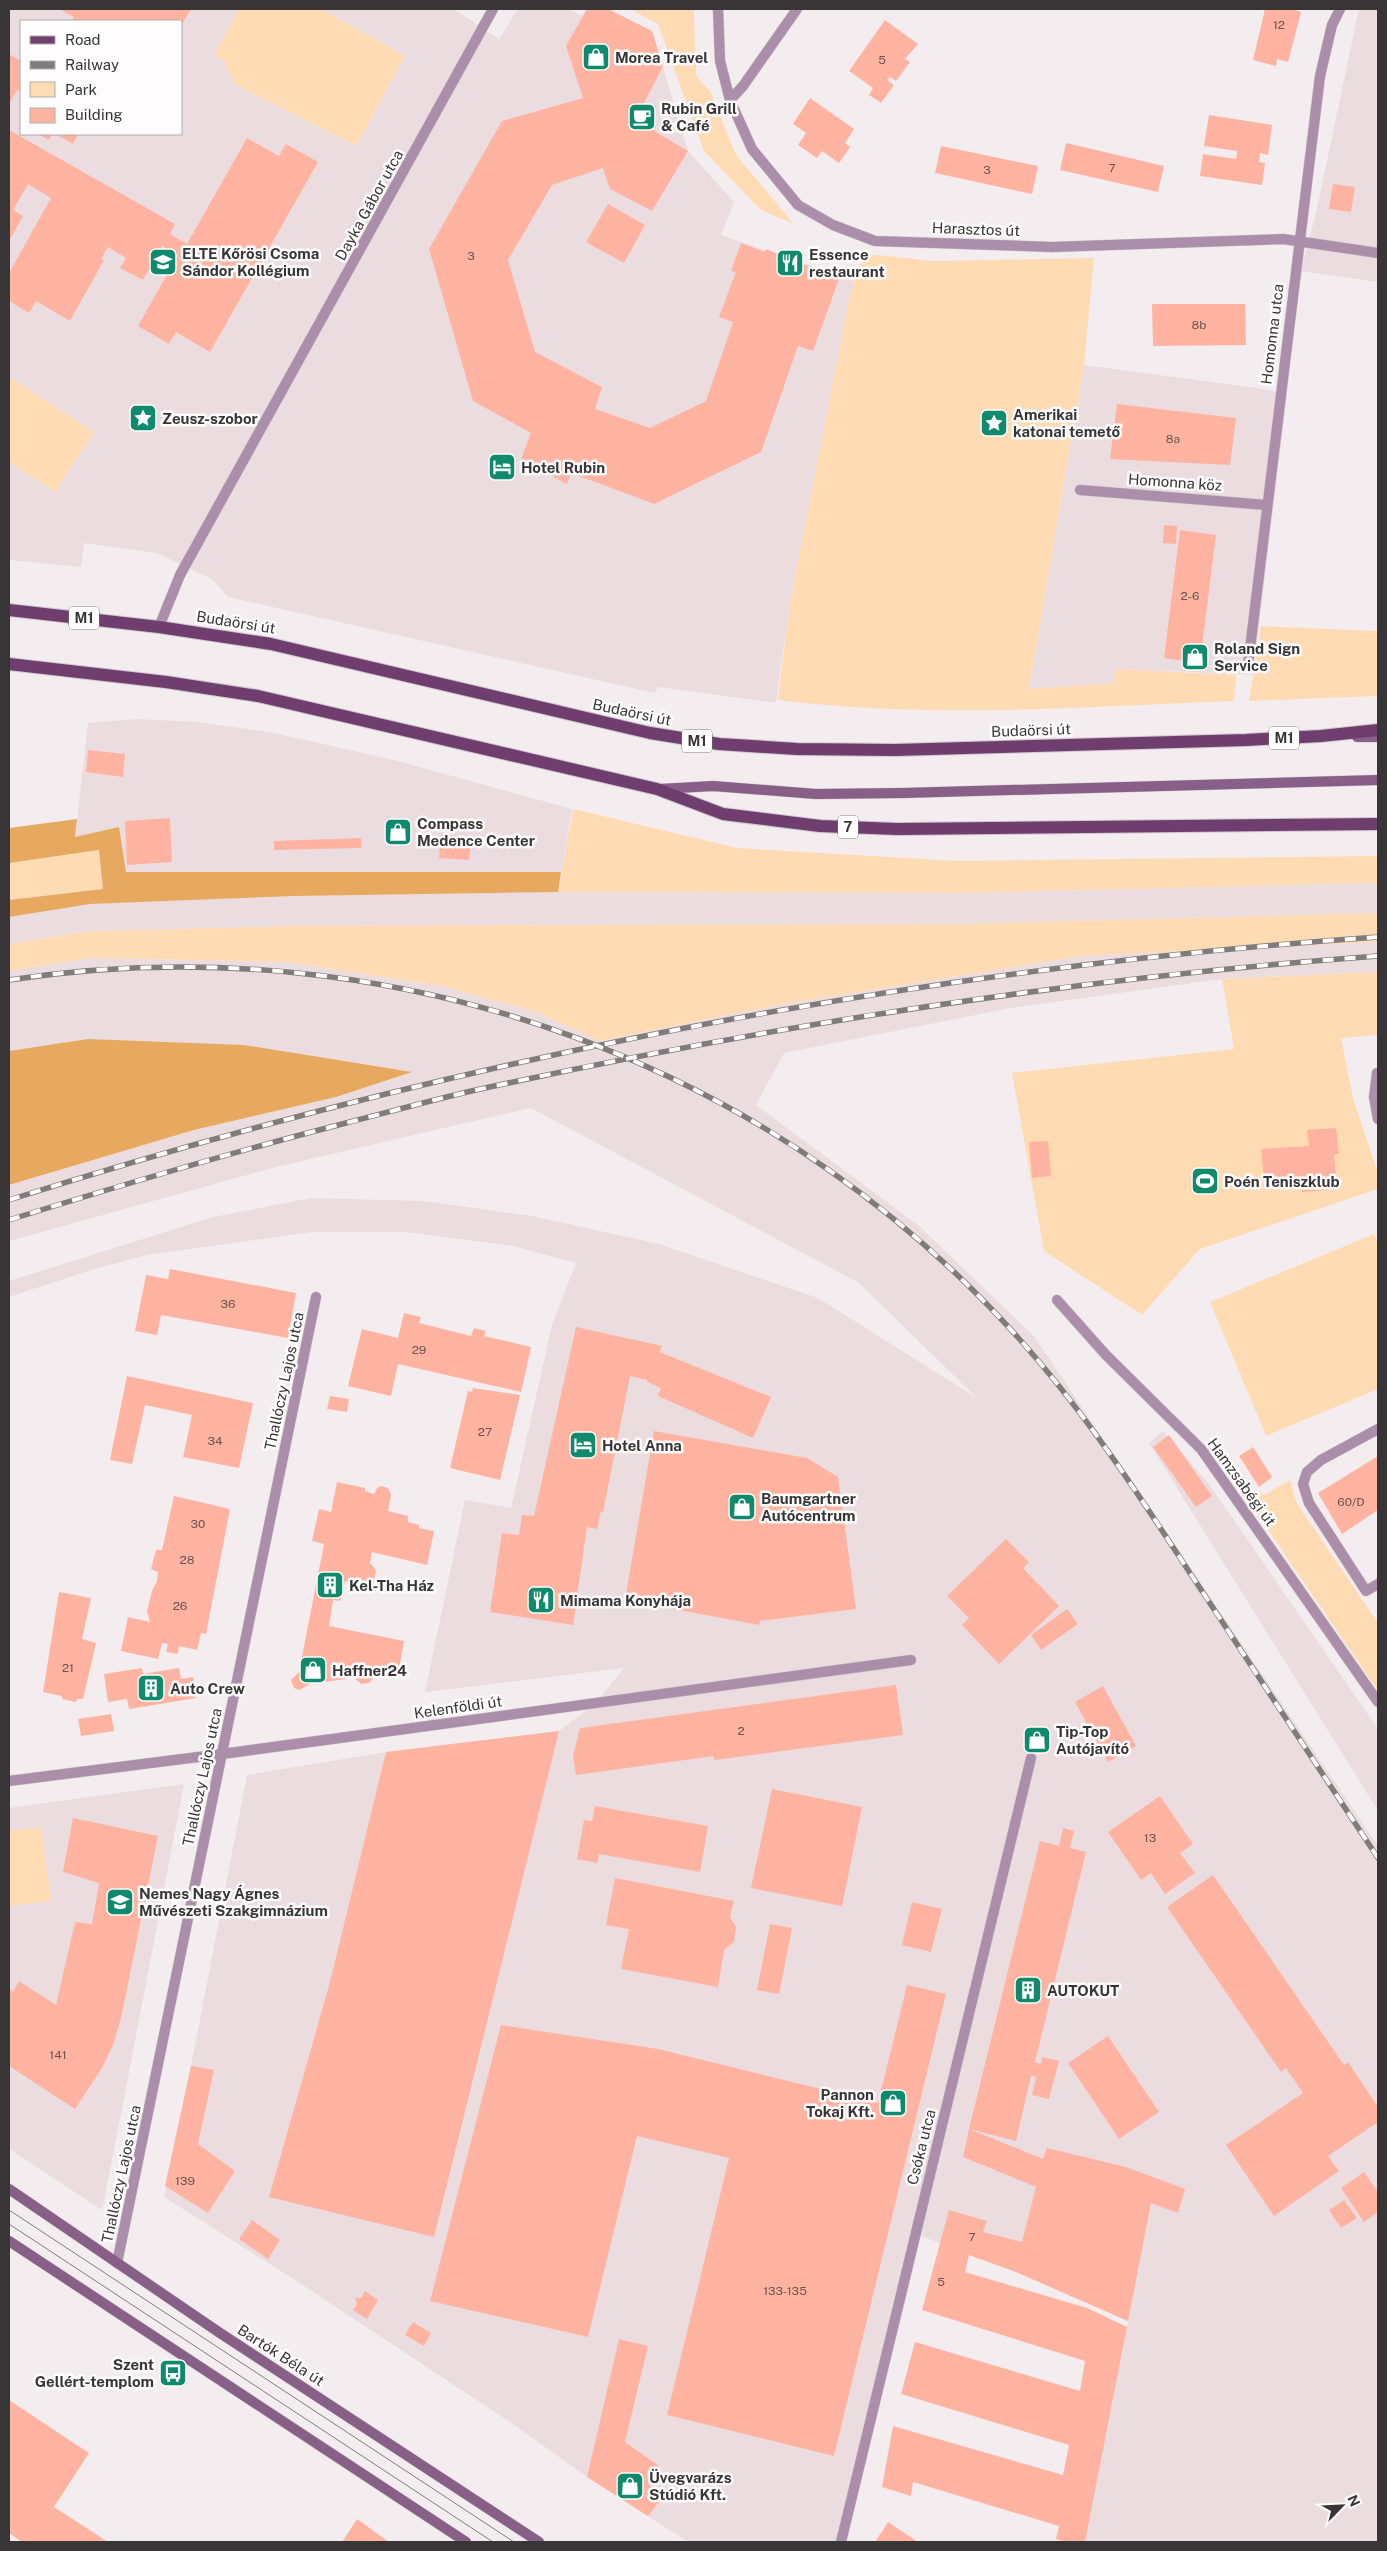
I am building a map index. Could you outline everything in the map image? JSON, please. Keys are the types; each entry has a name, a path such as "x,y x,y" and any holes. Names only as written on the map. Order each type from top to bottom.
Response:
{"main road":[{"name":"Budaörsi út","path":"9,610 159,627 316,653 650,734 718,744 797,749 895,750 1321,736 1378,730"},
{"path":"9,664 166,682 258,696 657,789"},
{"name":"7","path":"657,789 723,814 830,826 897,830 1378,824"}],"street":[{"name":"Dayka Gábor utca","path":"159,627 180,575 492,9"},
{"name":"Harasztos út","path":"718,9 720,61 730,100 752,149 798,205 832,225 875,241 1052,247 1283,239 1378,253"},
{"path":"730,100 743,86 797,9"},
{"name":"Homonna utca","path":"1248,665 1298,242 1320,76 1332,25 1340,9"},
{"name":"Homonna köz","path":"1080,490 1267,505"},
{"path":"1321,736 1378,737"},
{"path":"657,789 713,786 816,794 903,793 1378,780"},
{"path":"1377,1073 1374,1096 1378,1119"},
{"name":"Thallóczy Lajos utca","path":"117,2263 316,1297"},
{"name":"Hamzsabégi út","path":"1057,1300 1106,1355 1201,1449 1378,1702"},
{"path":"1378,1429 1321,1460 1307,1472 1303,1484 1309,1503 1366,1591 1378,1584"},
{"name":"Kelenföldi út","path":"9,1781 222,1754 912,1660"},
{"name":"Csóka utca","path":"840,2542 1031,1758"},
{"name":"Bartók Béla út","path":"9,2189 220,2333 539,2542"},
{"path":"9,2241 466,2542"}],"shaded area":[{"path":"9,9 454,9 499,39 518,9 569,9 582,16 587,9 608,9 652,31 688,151 734,202 721,235 854,281 790,602 776,703 658,687 655,693 228,597 212,579 157,553 84,543 81,567 9,560"},
{"path":"1359,9 1378,9 1378,282 1301,271 1316,213"},
{"path":"1084,365 1257,388 1287,394 1253,675 1115,669 1114,683 1029,690"},
{"path":"137,719 196,722 269,732 394,760 572,809 561,872 125,872 75,837 88,723"},
{"path":"77,819 75,837 119,827 126,872 561,872 558,892 294,896 90,904 9,917 9,900 103,889 99,850 9,863 9,828"},
{"path":"1378,883 1378,913 962,924 293,926 89,931 9,944 9,917 90,904 294,896 558,892 963,893"},
{"path":"1378,942 1378,972 1222,979 1011,1008 784,1053 756,1105 918,1225 1034,1336 1378,1846 1378,2542 1085,2542 1128,2321 1016,2272 916,2234 840,2542 688,2542 587,2477 510,2422 295,2280 164,2197 247,1775 386,1752 559,1731 595,1704 624,1668 425,1692 465,1500 511,1508 552,1325 576,1263 513,1246 406,1232 312,1232 146,1255 91,1270 9,1297 9,1281 213,1217 311,1198 424,1201 532,1216 659,1244 818,1298 977,1398 859,1283 531,1108 276,1167 9,1241 9,1185 194,1130 336,1097 411,1072 362,1064 88,1039 9,1051 9,971 89,958 287,962 441,986 536,1012 601,1041 777,1005 1083,956"},
{"path":"88,1039 244,1045 412,1072 336,1097 194,1130 9,1185 9,1051"},
{"path":"1163,1431 1209,1484 1378,1729 1378,1811 1149,1443"},
{"path":"184,1784 102,2210 9,2149 9,1808"}],"green space":[{"path":"239,9 321,9 405,56 356,146 234,84 224,61 214,55"},
{"path":"630,9 694,9 696,76 710,91 736,155 794,224 761,210 704,151 658,24"},
{"path":"878,255 934,261 1094,258 1084,365 1029,689 1114,683 1115,669 1236,675 1234,701 1006,710 948,710 834,706 778,700 790,602 849,300 859,266 867,256"},
{"path":"9,377 94,432 55,492 9,462"},
{"path":"1261,626 1378,631 1378,696 1249,701"},
{"path":"573,809 738,848 958,861 1378,856 1378,883 963,893 558,892"},
{"path":"100,850 103,889 9,900 9,863"},
{"path":"1378,913 1378,942 1083,956 777,1005 600,1041 536,1012 441,986 287,962 89,958 9,971 9,944 89,931 293,926 962,924"},
{"name":"Poén Teniszklub","path":"1378,972 1378,1035 1341,1038 1353,1098 1378,1173 1378,1189 1200,1249 1142,1315 1044,1251 1012,1073 1234,1049 1222,979"},
{"path":"1374,1234 1378,1245 1378,1389 1266,1436 1210,1302"},
{"path":"1290,1480 1296,1502 1378,1623 1378,1691 1245,1496 1254,1491 1264,1495"},
{"path":"41,1827 51,1901 9,1906 9,1831"}],"building":[{"path":"59,9 191,9 182,24 182,20 72,20 74,17"},
{"path":"587,9 608,9 652,31 663,66 643,105 651,129 688,151 652,211 610,189 603,168 552,185 508,260 535,352 602,387 595,409 650,428 706,401 733,322 719,317 736,272 731,271 741,243 765,252 766,249 839,279 813,351 798,346 761,452 654,504 571,473 567,484 521,459 531,433 473,401 429,249 502,121 583,98 566,46"},
{"path":"1265,9 1291,9 1301,12 1288,62 1277,59 1276,66 1253,60"},
{"path":"885,20 918,44 905,59 910,62 896,81 890,77 887,80 894,85 881,103 869,95 873,88 849,71"},
{"path":"9,54 20,60 20,92 17,90 9,104"},
{"path":"810,98 854,129 845,143 850,147 839,163 822,151 817,158 798,145 806,133 793,124"},
{"path":"1209,115 1272,125 1268,155 1260,153 1259,162 1265,163 1262,185 1200,176 1203,154 1236,159 1237,151 1204,146"},
{"name":"ELTE Kőrösi Csoma Sándor Kollégium","path":"9,130 175,224 170,234 187,244 247,138 279,156 286,144 318,162 210,352 176,332 169,344 138,326 178,255 162,246 143,280 120,268 126,258 108,247 101,259 104,260 70,321 36,301 29,313 9,301 9,273 51,198 28,184 13,210 23,216 9,241"},
{"path":"39,135 52,135 49,140"},
{"path":"57,135 78,135 73,144"},
{"path":"1066,143 1164,166 1158,192 1060,170"},
{"path":"941,146 1038,166 1032,194 935,173"},
{"path":"1333,184 1355,187 1351,212 1329,209"},
{"path":"608,204 645,225 624,263 586,242"},
{"path":"1152,304 1245,304 1246,345 1153,346"},
{"path":"1117,404 1236,418 1230,465 1110,459"},
{"path":"1164,525 1177,526 1176,544 1163,543"},
{"path":"1180,530 1216,535 1200,663 1164,658"},
{"path":"88,750 125,754 123,777 86,772"},
{"path":"170,818 172,862 127,865 125,821"},
{"path":"441,834 471,837 469,860 439,858"},
{"path":"361,838 361,848 274,850 274,841"},
{"path":"1336,1128 1339,1154 1334,1154 1337,1189 1302,1192 1301,1176 1264,1179 1261,1149 1309,1146 1307,1130"},
{"path":"1048,1141 1051,1176 1032,1178 1029,1142"},
{"path":"170,1269 296,1293 288,1338 161,1315 157,1335 135,1331 146,1275 168,1279"},
{"path":"404,1313 421,1317 419,1323 471,1336 474,1328 486,1331 484,1336 531,1347 521,1392 398,1364 391,1396 348,1386 362,1329 398,1338"},
{"name":"Hotel Anna","path":"576,1327 662,1346 660,1352 771,1397 753,1438 658,1396 661,1388 647,1382 647,1380 630,1376 603,1512 601,1511 597,1529 587,1527 573,1625 490,1612 502,1533 519,1535 522,1515 534,1516"},
{"path":"127,1376 253,1403 239,1468 183,1457 192,1415 145,1405 132,1464 110,1460"},
{"path":"473,1388 520,1395 500,1480 450,1468 468,1391 472,1392"},
{"path":"330,1396 349,1399 347,1412 327,1409"},
{"name":"Baumgartner Autócentrum","path":"654,1431 807,1458 838,1477 856,1609 760,1621 759,1625 625,1600"},
{"path":"1169,1435 1212,1496 1196,1507 1153,1447"},
{"path":"1253,1447 1272,1477 1259,1487 1239,1456"},
{"path":"1378,1456 1378,1510 1342,1534 1318,1493"},
{"name":"Kel-Tha Ház","path":"337,1482 365,1488 365,1491 374,1494 377,1488 381,1486 388,1488 391,1495 388,1511 408,1516 408,1522 419,1525 419,1528 434,1531 427,1565 372,1552 370,1563 376,1570 373,1588 345,1581 340,1601 333,1600 329,1626 404,1641 398,1675 378,1673 369,1683 361,1684 355,1678 356,1675 348,1674 346,1679 310,1684 299,1690 294,1688 291,1680 299,1672 324,1544 312,1541 319,1509 331,1512"},
{"path":"174,1496 230,1509 206,1634 201,1633 197,1650 179,1646 178,1654 166,1652 168,1644 162,1643 158,1659 121,1651 128,1617 150,1622 147,1611 158,1572 151,1569 156,1550 162,1550"},
{"path":"1006,1539 1029,1562 1023,1568 1059,1606 999,1664 962,1625 969,1618 947,1596"},
{"path":"59,1592 91,1598 82,1639 96,1643 83,1699 77,1699 76,1702 62,1699 62,1696 43,1692"},
{"path":"1067,1609 1078,1624 1041,1650 1031,1635"},
{"name":"Auto Crew","path":"142,1668 143,1674 179,1668 181,1679 193,1677 196,1698 129,1709 127,1699 108,1702 104,1674"},
{"path":"896,1685 903,1735 714,1760 714,1756 576,1775 573,1756 580,1728"},
{"path":"1103,1686 1136,1746 1108,1762 1075,1702"},
{"path":"111,1714 114,1731 81,1736 78,1719"},
{"path":"559,1731 434,2237 269,2197 330,1982 386,1752"},
{"path":"772,1789 862,1807 842,1906 751,1888"},
{"path":"1160,1796 1193,1844 1180,1853 1195,1873 1165,1894 1151,1873 1141,1880 1108,1832"},
{"path":"595,1806 708,1826 700,1872 599,1854 597,1863 577,1859 584,1820 592,1821"},
{"path":"73,1818 158,1836 121,2018 113,2045 102,2068 75,2109 9,2066 9,1988 13,1992 19,1981 56,2005 75,1922 92,1924 99,1883 63,1872"},
{"name":"AUTOKUT","path":"1063,1828 1074,1831 1070,1848 1086,1852 1035,2062 1041,2064 1042,2057 1059,2061 1049,2099 1032,2095 1036,2077 1031,2076 1016,2141 969,2129 1040,1841 1059,1846"},
{"path":"1213,1875 1344,2065 1348,2062 1378,2107 1378,2122 1328,2156 1339,2171 1274,2216 1226,2145 1303,2093 1286,2068 1281,2072 1167,1907"},
{"path":"615,1878 734,1901 730,1917 736,1927 734,1942 724,1950 718,1987 621,1969 629,1929 606,1925"},
{"path":"912,1902 942,1909 931,1952 902,1945"},
{"path":"770,1924 792,1928 779,1994 757,1990"},
{"path":"907,1985 946,1994 834,2456 667,2415 729,2158 637,2136 588,2337 430,2301 501,2025 658,2049 878,2103"},
{"path":"1108,2036 1159,2112 1119,2139 1068,2063"},
{"path":"191,2066 214,2070 198,2144 235,2171 208,2213 165,2186"},
{"path":"969,2129 1043,2159 1047,2148 1126,2167 1185,2189 1178,2213 1151,2203 1128,2321 1016,2272 969,2255 965,2272 1087,2308 1127,2327 1085,2542 1066,2542 1056,2539 1059,2526 913,2482 911,2496 882,2487 893,2426 1063,2475 1069,2445 901,2394 915,2342 1080,2391 1085,2361 922,2310 949,2210 987,2221 983,2232 1022,2242 1036,2187 963,2157"},
{"path":"1364,2172 1378,2192 1378,2212 1364,2222 1341,2188"},
{"path":"1344,2200 1357,2218 1341,2228 1329,2210"},
{"path":"252,2220 280,2240 268,2259 239,2239"},
{"path":"365,2291 378,2300 367,2319 353,2310 357,2304 355,2298 361,2298"},
{"path":"413,2322 431,2333 424,2346 405,2335"},
{"path":"619,2339 648,2346 625,2442 659,2466 648,2484 665,2494 648,2516 587,2477"},
{"path":"9,2400 89,2453 54,2507 108,2542 22,2542 9,2533"},
{"path":"357,2519 389,2542 342,2542"},
{"path":"888,2522 918,2542 875,2542"}],"tram line":[{"path":"9,2210 514,2542"},
{"path":"9,2224 493,2542"}],"railway":[{"path":"9,1200 176,1150 345,1104 515,1064 686,1028 858,997 1030,972 1204,952 1378,937"},
{"path":"9,1220 219,1157 304,1134 476,1090 588,1066 812,1025 1038,991 1264,965 1378,956"},
{"path":"9,980 154,967 298,973 439,996 575,1037 706,1095 828,1169 940,1259 1041,1364 1062,1390 1140,1497 1378,1858"}],"place":[{"name":"Morea Travel","path":"596,57"},
{"name":"Rubin Grill & Café","path":"642,117"},
{"name":"ELTE Kőrösi Csoma Sándor Kollégium","path":"163,262"},
{"name":"Essence restaurant","path":"790,263"},
{"name":"Zeusz-szobor","path":"143,418"},
{"name":"Amerikai katonai temető","path":"994,423"},
{"name":"Hotel Rubin","path":"502,467"},
{"name":"Roland Sign Service","path":"1195,657"},
{"name":"Compass Medence Center","path":"398,832"},
{"name":"Poén Teniszklub","path":"1205,1181"},
{"name":"Hotel Anna","path":"583,1445"},
{"name":"Baumgartner Autócentrum","path":"742,1507"},
{"name":"Kel-Tha Ház","path":"330,1585"},
{"name":"Mimama Konyhája","path":"541,1600"},
{"name":"Haffner24","path":"313,1670"},
{"name":"Auto Crew","path":"151,1688"},
{"name":"Tip-Top Autójavító","path":"1037,1740"},
{"name":"Nemes Nagy Ágnes Művészeti Szakgimnázium","path":"120,1902"},
{"name":"AUTOKUT","path":"1028,1990"},
{"name":"Pannon Tokaj Kft.","path":"893,2103"},
{"name":"Szent Gellért-templom","path":"173,2373"},
{"name":"Üvegvarázs Stúdió Kft.","path":"630,2486"}]}
